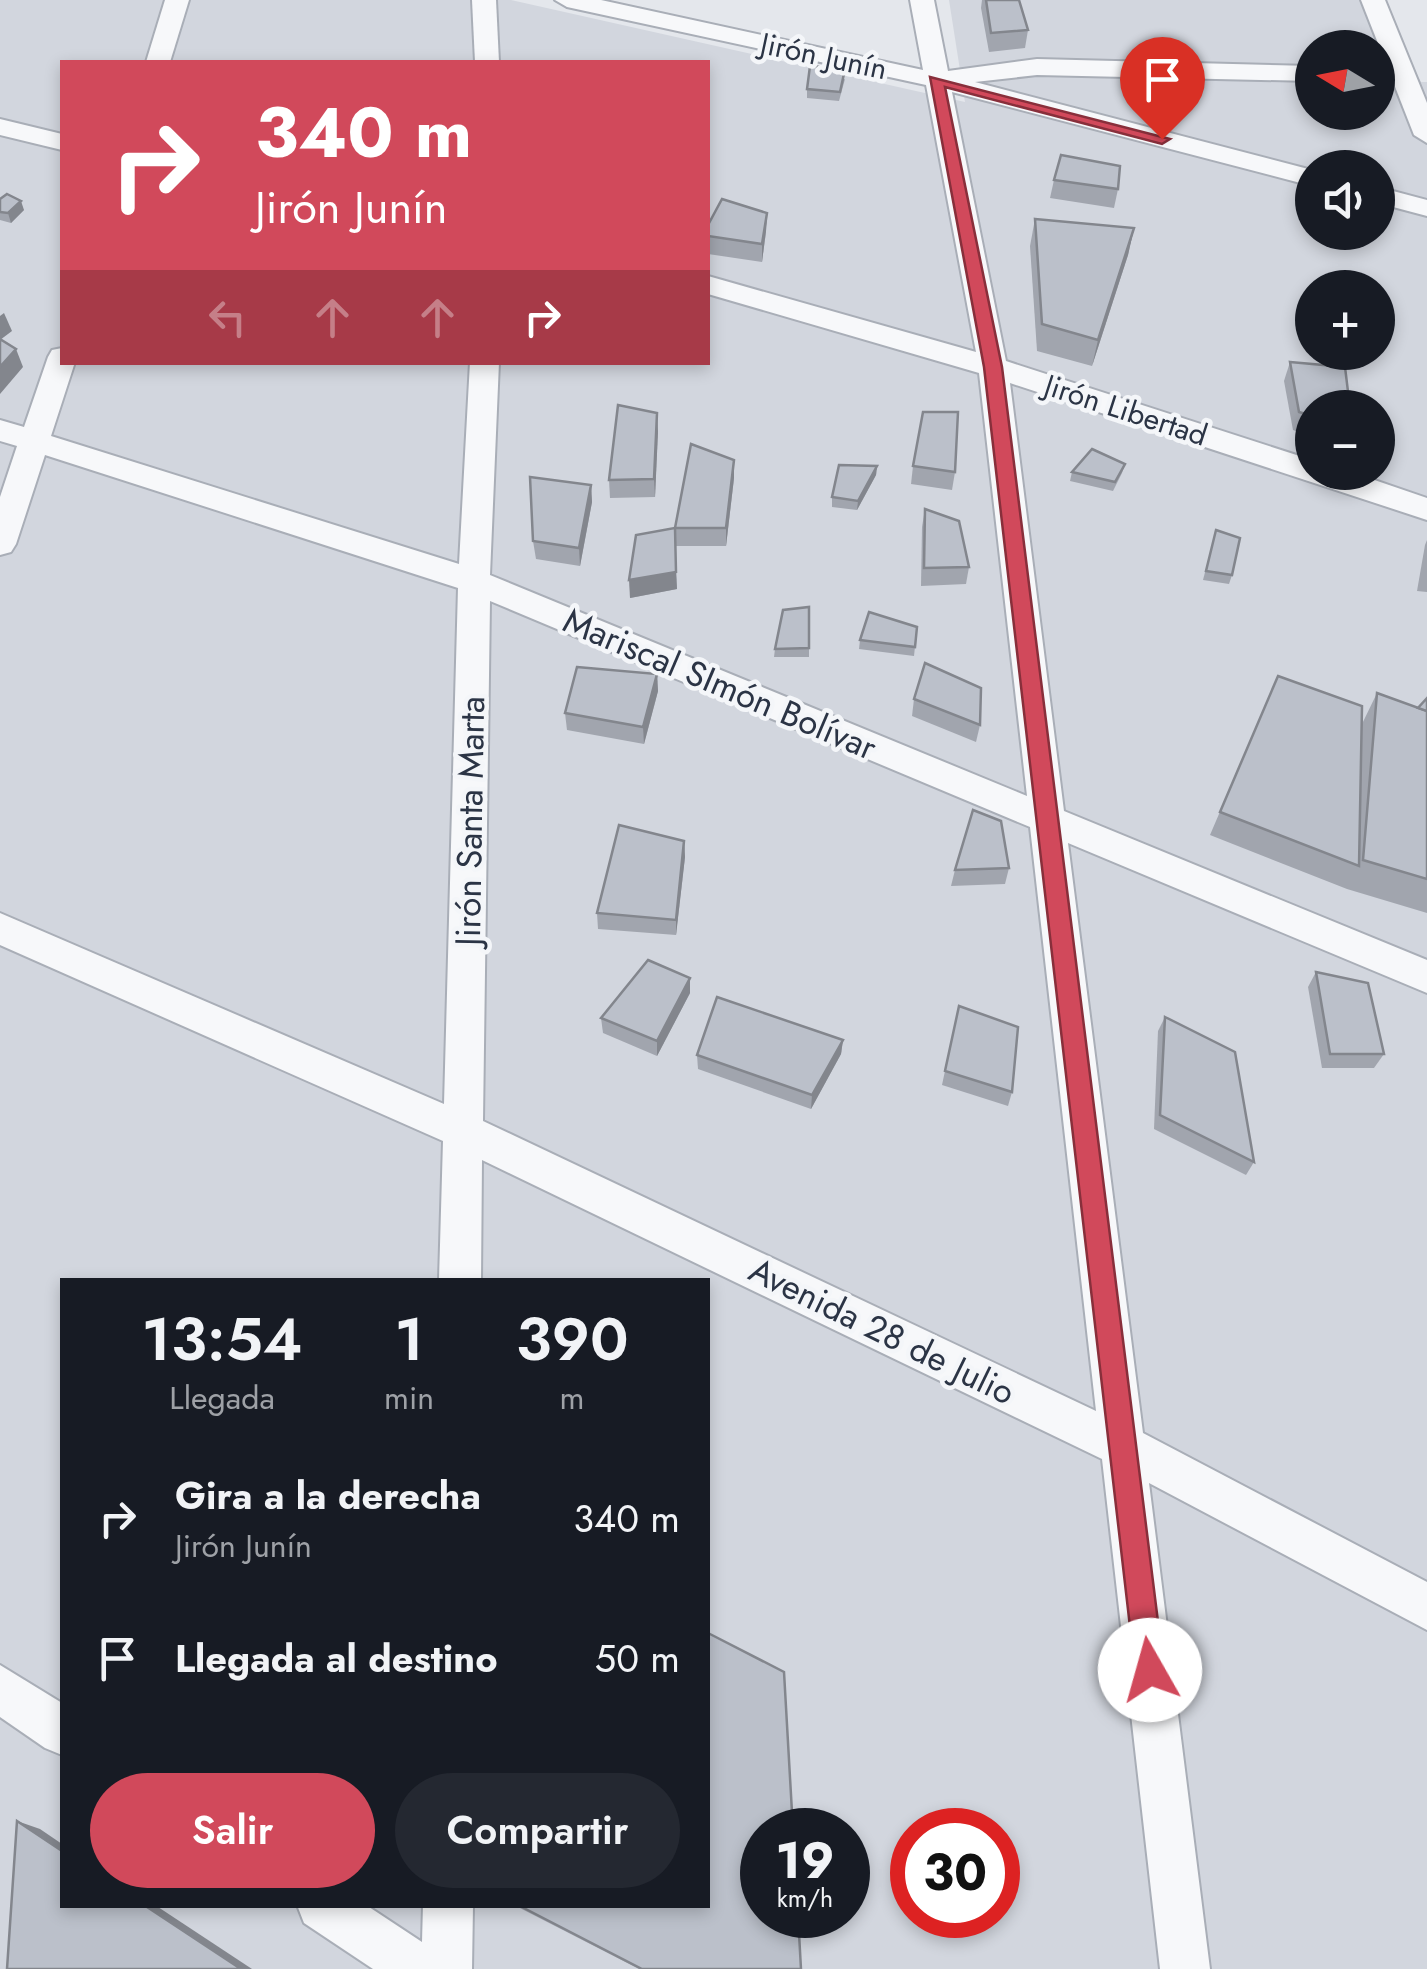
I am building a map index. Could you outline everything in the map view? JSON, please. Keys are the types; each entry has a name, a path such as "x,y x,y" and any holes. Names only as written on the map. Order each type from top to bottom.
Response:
{"street":[{"path":"159,60 177,0"},
{"path":"484,0 487,60"},
{"name":"Jirón Junín","path":"566,0 936,80 1295,174"},
{"path":"922,0 993,367 1185,1969"},
{"path":"1373,0 1416,76 1427,134"},
{"path":"936,80 1037,67 1295,73"},
{"path":"0,127 60,142"},
{"path":"1395,200 1427,208"},
{"name":"Jirón Libertad","path":"710,286 993,367 1295,466"},
{"path":"0,544 60,363"},
{"name":"Jirón Santa Marta","path":"460,1278 474,581 486,365"},
{"name":"Mariscal SImón Bolívar","path":"0,430 474,581 1427,976"},
{"name":"Jirón Libertad","path":"1369,490 1427,509"},
{"name":"Avenida 28 de Julio","path":"0,928 464,1130 1122,1446 1427,1606"},
{"path":"0,1688 60,1729"},
{"path":"326,1908 417,1969"},
{"path":"447,1969 448,1908"}],"shaded area":[{"path":"0,0 511,0 965,102 949,0 1378,0 1394,30 1295,30 1295,130 1395,130 1395,32 1421,82 1427,82 1427,1969 0,1969"}],"building":[{"path":"986,0 1019,0 1028,30 991,33"},
{"path":"810,66 845,69 840,92 807,89"},
{"path":"1061,155 1120,166 1118,189 1054,180"},
{"path":"7,194 21,201 8,213 0,212 0,199"},
{"path":"722,199 767,213 762,244 710,236 710,221"},
{"path":"1035,219 1134,228 1098,340 1042,324"},
{"path":"0,339 16,349 0,367"},
{"path":"1290,362 1295,362 1295,370 1345,370 1348,390 1295,390"},
{"path":"618,405 657,413 654,479 609,480"},
{"path":"923,412 958,412 955,472 913,466"},
{"path":"691,444 734,460 726,528 675,528"},
{"path":"1092,449 1125,464 1115,482 1072,472"},
{"path":"839,465 877,466 858,501 832,497"},
{"path":"530,477 591,485 579,548 533,541"},
{"path":"925,509 959,521 969,567 924,568"},
{"path":"675,528 676,572 629,580 636,535"},
{"path":"1216,530 1240,538 1232,575 1206,571"},
{"path":"809,607 809,648 775,649 783,610"},
{"path":"869,612 917,627 915,647 860,640"},
{"path":"925,663 981,688 980,725 914,699"},
{"path":"577,667 657,674 643,727 565,713"},
{"path":"1278,676 1362,706 1359,866 1220,812"},
{"path":"1377,693 1427,711 1427,879 1363,860"},
{"path":"973,810 1001,821 1009,868 955,870"},
{"path":"619,825 684,841 676,920 597,913"},
{"path":"648,960 690,978 657,1041 601,1018"},
{"path":"1316,972 1368,983 1384,1054 1330,1054"},
{"path":"717,997 843,1040 812,1095 697,1055"},
{"path":"959,1006 1018,1027 1012,1092 945,1071"},
{"path":"1165,1017 1235,1052 1254,1162 1160,1115"},
{"path":"710,1634 784,1672 792,1808 740,1808 740,1938 799,1938 801,1969 642,1969 524,1908 710,1908"},
{"path":"17,1821 60,1850 60,1908 149,1908 241,1969 7,1969"}],"route":[{"path":"1150,1670 993,367 936,80 1162,139"}]}
